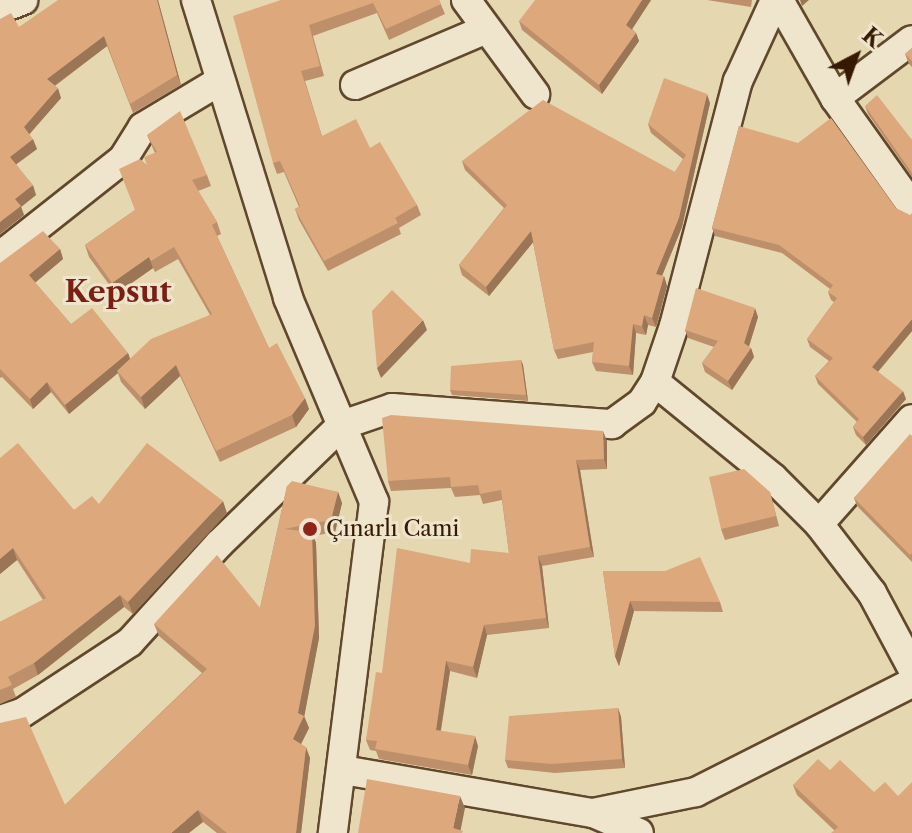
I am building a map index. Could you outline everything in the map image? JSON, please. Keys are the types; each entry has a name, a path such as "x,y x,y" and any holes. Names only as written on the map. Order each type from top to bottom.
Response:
{"street":[{"path":"0,9 23,0"},
{"path":"196,0 288,298 374,502 333,833"},
{"path":"466,0 535,94"},
{"path":"777,0 835,98 912,206"},
{"path":"0,720 22,713 130,642 219,544 342,425 392,408 612,424 642,402 655,382 738,81 777,0"},
{"path":"355,85 486,29"},
{"path":"835,98 912,40"},
{"path":"0,256 123,159 143,127 220,81"},
{"path":"655,382 773,478 819,524 872,593 912,668"},
{"path":"819,524 912,419"},
{"path":"593,813 696,792 912,683"},
{"path":"343,770 593,813 639,833"}],"building":[{"path":"58,0 157,0 177,75 130,104 104,36 47,79 58,88 24,127 33,139 10,157 33,185 15,199 21,206 0,222 0,19 11,13 19,27"},
{"path":"281,0 439,0 441,4 386,29 373,3 309,25 320,66 301,71 322,136 356,119 370,148 380,142 417,205 395,218 398,223 324,261 295,209 300,206 280,161 273,163 233,16"},
{"path":"535,0 642,0 626,25 636,33 599,85 519,21"},
{"path":"912,48 912,61 905,54"},
{"path":"664,78 707,94 679,218 656,274 664,276 652,318 644,315 642,326 633,324 629,366 592,362 594,342 554,350 531,231 486,287 459,265 507,205 462,161 543,100 675,172 686,155 648,124"},
{"path":"877,95 912,140 912,173 865,106"},
{"path":"180,111 207,175 192,180 217,222 212,225 269,348 277,343 305,398 292,415 216,451 176,365 141,397 117,371 151,339 212,314 174,247 151,261 149,257 112,283 85,245 135,210 119,169 140,159 147,165 144,157 157,152 147,135"},
{"path":"831,118 896,208 910,215 912,213 912,319 872,367 903,391 863,437 853,427 859,419 815,376 833,358 807,339 837,298 828,292 833,285 779,245 712,228 739,126 798,143"},
{"path":"43,231 60,249 29,275 71,324 92,308 128,353 65,405 47,382 30,399 0,369 0,263"},
{"path":"696,288 755,308 744,343 751,348 728,381 702,363 718,341 685,330"},
{"path":"392,290 423,320 377,368 372,311"},
{"path":"521,360 526,395 450,390 451,366"},
{"path":"391,415 603,431 604,459 576,460 590,547 538,556 546,618 484,625 473,667 446,661 436,730 475,736 468,765 375,749 377,741 366,740 376,672 382,673 397,548 470,563 471,549 509,553 501,490 480,494 478,485 451,487 450,477 388,481 382,418"},
{"path":"910,434 912,553 910,555 854,498"},
{"path":"18,443 74,510 92,496 99,504 147,443 223,501 128,602 120,595 34,663 8,677 12,685 0,690 0,622 46,598 13,548 0,559 0,458"},
{"path":"744,469 770,492 776,516 721,529 709,477"},
{"path":"292,481 338,492 331,520 284,529 312,532 315,626 298,713 304,716 293,739 306,747 296,833 227,833 198,810 171,833 0,833 0,723 26,717 65,805 207,669 154,624 217,555 260,608 287,486"},
{"path":"700,557 720,602 630,601 615,656 603,571 665,571"},
{"path":"618,708 622,759 552,764 505,760 509,716"},
{"path":"818,759 830,770 840,760 874,792 885,782 898,796 912,782 912,833 831,833 838,827 793,785"},
{"path":"367,779 460,796 453,828 462,833 358,833"}],"place":[{"name":"Çınarlı Cami","path":"310,529"}],"district":[{"name":"Kepsut","path":"118,292"}]}
